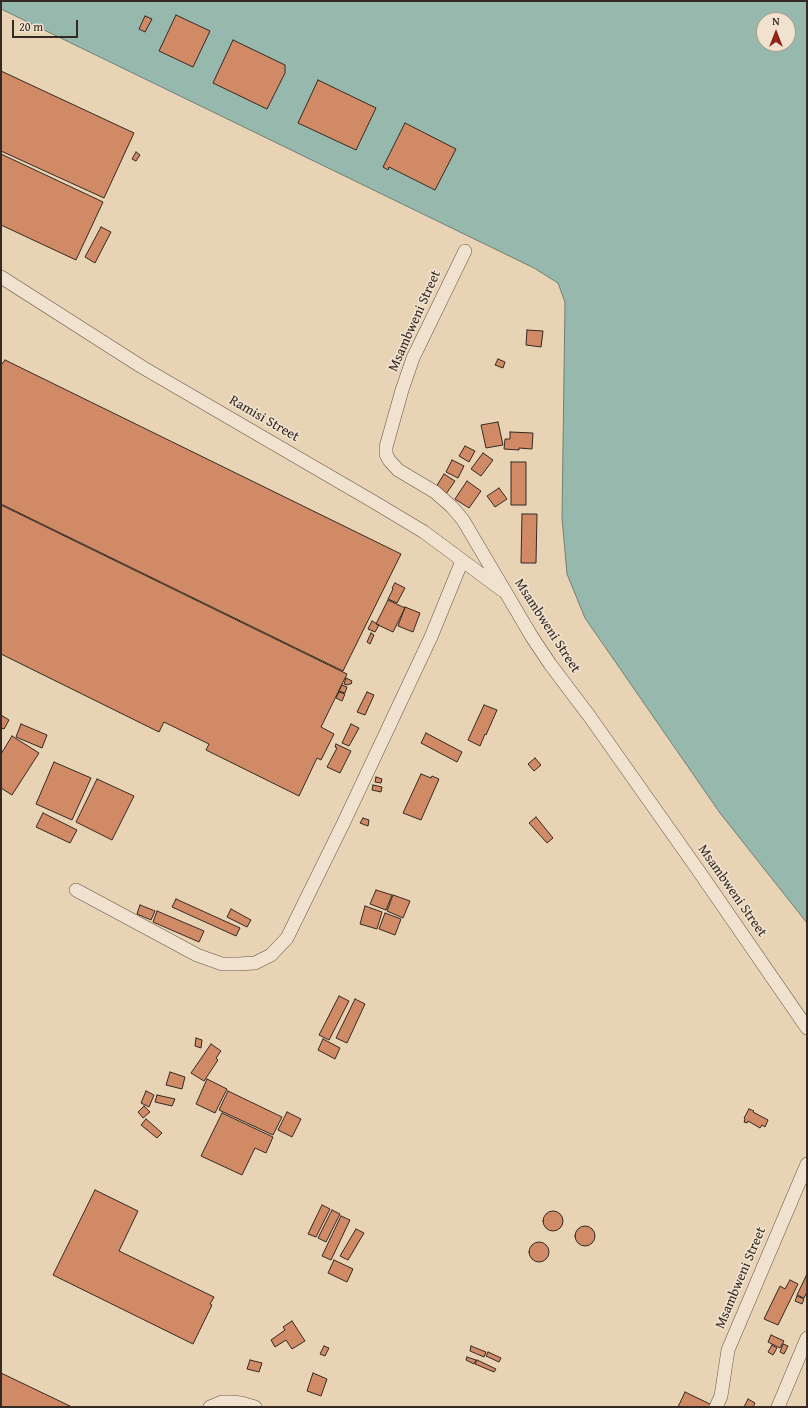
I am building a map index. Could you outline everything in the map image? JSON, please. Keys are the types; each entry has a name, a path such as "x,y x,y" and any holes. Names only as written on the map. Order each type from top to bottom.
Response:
{"lane":[{"name":"Msambweni Street","path":"464,251 413,358 389,431 386,454 398,470 435,492 452,507 463,520 532,637 550,664 649,800 807,1028"},
{"name":"Ramisi Street","path":"1,277 142,367 424,532 507,594"},
{"path":"76,890 197,955 222,964 255,962 271,955 287,938 344,822 431,637 462,560"},
{"name":"Msambweni Street","path":"716,1407 721,1396 728,1350 802,1190 807,1164"},
{"path":"778,1407 807,1338"},
{"path":"210,1407 222,1402 241,1403 255,1407"}],"water":[{"path":"1,1 807,1 807,923 720,813 585,618 567,574 562,518 565,302 558,283 534,268 1,9"}],"building":[{"path":"176,15 210,31 193,67 159,51"},
{"path":"145,16 152,19 145,32 139,29"},
{"path":"233,40 285,65 285,73 267,109 213,83"},
{"path":"1,71 134,133 104,198 1,151"},
{"path":"318,80 376,108 356,150 298,123"},
{"path":"405,123 456,149 435,190 389,167 388,170 383,167"},
{"path":"136,152 140,155 136,161 132,159"},
{"path":"1,154 103,202 76,260 1,225"},
{"path":"101,227 111,232 95,263 85,257"},
{"path":"527,330 543,331 541,347 526,345"},
{"path":"498,359 505,362 503,368 495,365"},
{"path":"5,360 401,554 343,671 1,504 1,365"},
{"path":"498,422 503,445 486,448 481,425"},
{"path":"510,432 533,433 532,449 504,449 505,439 510,439"},
{"path":"465,446 475,451 469,462 459,456"},
{"path":"483,453 493,460 481,476 471,469"},
{"path":"452,460 464,466 458,478 446,472"},
{"path":"511,462 526,462 526,505 511,505"},
{"path":"444,474 455,481 446,494 436,487"},
{"path":"467,481 481,491 469,508 455,499"},
{"path":"499,488 507,499 495,507 487,496"},
{"path":"1,505 347,674 321,727 334,734 321,760 317,758 299,796 206,750 209,744 164,722 159,732 1,654"},
{"path":"522,514 537,514 536,563 521,563"},
{"path":"395,583 405,588 397,603 388,599"},
{"path":"388,600 405,608 393,632 376,624"},
{"path":"405,607 420,613 413,632 398,626"},
{"path":"372,621 379,625 375,632 368,629"},
{"path":"371,633 374,635 370,644 367,642"},
{"path":"346,678 352,681 351,684 344,684"},
{"path":"342,685 347,687 345,693 339,691"},
{"path":"339,692 345,694 342,701 336,698"},
{"path":"367,692 374,695 365,715 357,712"},
{"path":"484,705 497,710 480,746 468,740"},
{"path":"1,715 9,720 4,729 1,728"},
{"path":"21,724 47,735 42,748 16,737"},
{"path":"351,724 359,728 349,746 342,743"},
{"path":"426,733 462,752 457,762 421,743"},
{"path":"12,736 39,753 12,795 1,788 1,754"},
{"path":"336,744 351,751 340,773 327,767 337,748 335,747"},
{"path":"535,758 541,765 534,771 528,764"},
{"path":"54,762 91,778 72,820 36,804"},
{"path":"421,774 439,779 421,820 403,813"},
{"path":"376,777 382,779 381,783 375,782"},
{"path":"97,779 134,796 112,840 76,822"},
{"path":"373,785 382,787 381,792 372,790"},
{"path":"43,813 77,830 70,843 36,827"},
{"path":"536,817 553,838 547,843 529,823"},
{"path":"363,818 369,820 368,826 360,823"},
{"path":"376,890 392,895 386,910 370,904"},
{"path":"393,895 410,901 403,918 387,911"},
{"path":"176,899 240,928 236,936 172,907"},
{"path":"140,905 155,911 151,920 137,914"},
{"path":"365,906 382,912 377,929 360,924"},
{"path":"231,909 251,920 247,927 227,917"},
{"path":"157,911 204,931 199,942 153,922"},
{"path":"385,913 401,919 395,935 379,929"},
{"path":"339,996 349,1001 329,1040 319,1035"},
{"path":"355,999 365,1004 347,1043 336,1038"},
{"path":"196,1038 202,1040 201,1048 195,1046"},
{"path":"323,1039 340,1048 335,1059 318,1050"},
{"path":"211,1044 221,1051 216,1058 218,1060 204,1081 191,1073"},
{"path":"170,1072 185,1077 182,1089 166,1085"},
{"path":"207,1079 227,1089 215,1113 196,1104"},
{"path":"146,1091 154,1095 149,1107 141,1103"},
{"path":"228,1091 282,1117 273,1135 219,1110"},
{"path":"157,1095 175,1099 172,1106 155,1102"},
{"path":"144,1106 150,1112 143,1118 138,1112"},
{"path":"749,1109 768,1120 765,1127 762,1125 760,1128 748,1121 747,1123 744,1122 744,1118"},
{"path":"287,1112 301,1119 292,1137 278,1130"},
{"path":"222,1113 273,1137 266,1153 255,1148 242,1175 201,1156"},
{"path":"146,1119 162,1133 157,1138 141,1125"},
{"path":"95,1190 138,1211 119,1251 214,1297 210,1304 212,1305 193,1344 53,1275"},
{"path":"322,1205 330,1209 316,1237 308,1234"},
{"path":"332,1210 340,1214 326,1242 318,1238"},
{"path":"549,1211 557,1211 563,1217 563,1225 557,1231 549,1231 543,1225 543,1217"},
{"path":"341,1216 350,1220 331,1260 322,1256"},
{"path":"585,1226 592,1229 595,1236 592,1243 585,1246 578,1243 575,1236 578,1229"},
{"path":"356,1229 364,1233 348,1260 340,1256"},
{"path":"539,1242 546,1245 549,1252 546,1259 539,1262 532,1259 529,1252 532,1245"},
{"path":"334,1260 353,1269 347,1282 328,1273"},
{"path":"807,1274 807,1292 804,1298 797,1295"},
{"path":"790,1280 798,1284 778,1325 764,1319 780,1286 785,1289"},
{"path":"797,1296 804,1299 802,1304 795,1301"},
{"path":"292,1321 305,1341 292,1349 286,1340 275,1347 271,1340 285,1330 283,1327"},
{"path":"771,1335 784,1341 780,1348 768,1342"},
{"path":"783,1344 788,1346 784,1354 780,1352"},
{"path":"772,1345 777,1348 773,1355 768,1352"},
{"path":"324,1346 329,1348 325,1356 320,1354"},
{"path":"471,1346 486,1352 484,1357 470,1351"},
{"path":"488,1352 501,1358 499,1362 486,1356"},
{"path":"467,1357 476,1360 474,1364 466,1360"},
{"path":"250,1360 262,1363 259,1372 247,1369"},
{"path":"477,1360 496,1369 494,1372 475,1364"},
{"path":"1,1373 72,1407 1,1407"},
{"path":"313,1373 327,1379 321,1396 307,1391"},
{"path":"685,1392 712,1405 712,1407 678,1407"},
{"path":"748,1399 755,1403 753,1407 744,1407"}]}
